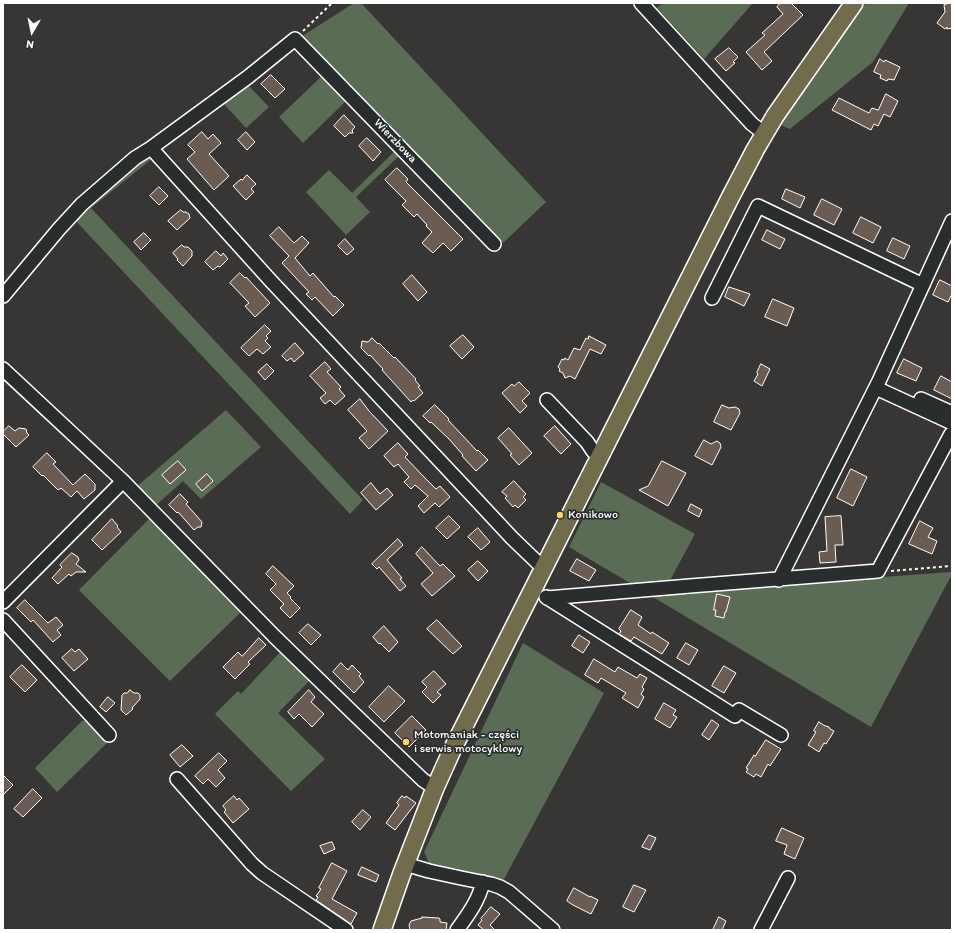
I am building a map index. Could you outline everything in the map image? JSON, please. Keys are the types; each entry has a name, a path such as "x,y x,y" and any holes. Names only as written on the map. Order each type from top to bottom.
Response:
{"main road":[{"path":"382,930 405,864 455,743 737,183 765,134 797,84 854,3"}],"street":[{"path":"641,3 752,124 765,134"},
{"path":"3,296 82,204 135,158 248,77 295,39"},
{"name":"Wierzbowa","path":"295,39 494,244"},
{"path":"151,148 270,280 465,488 512,538 544,567"},
{"path":"712,298 758,206 923,285"},
{"path":"779,580 878,384 952,221"},
{"path":"3,369 123,480 274,636 351,711 423,780 436,788"},
{"path":"878,384 952,413"},
{"path":"547,598 878,571 951,428 950,422 878,384"},
{"path":"547,400 587,442 593,451 600,455"},
{"path":"3,602 123,480"},
{"path":"532,589 735,716 739,710 781,735"},
{"path":"3,620 109,735"},
{"path":"177,779 252,864 346,930"},
{"path":"405,864 500,887 509,892 553,930"},
{"path":"761,930 788,878"},
{"path":"457,930 469,914 480,894 483,882"}],"path":[{"path":"295,39 332,3"},
{"path":"878,571 952,566"}],"green space":[{"path":"354,3 361,3 546,202 503,243 299,38"},
{"path":"662,3 753,3 704,59 657,8"},
{"path":"866,3 909,3 873,62 790,129 779,124"},
{"path":"323,75 347,100 303,143 279,117"},
{"path":"247,84 269,107 246,128 223,103"},
{"path":"396,150 400,155 356,197 370,212 346,235 306,192 329,170 352,193"},
{"path":"148,156 153,158 91,208 363,500 350,514 74,219 86,205"},
{"path":"226,410 261,447 201,499 183,481 154,507 135,488"},
{"path":"601,482 695,534 668,584 635,586 569,547"},
{"path":"151,517 243,610 170,681 79,590"},
{"path":"952,572 871,727 648,594"},
{"path":"523,643 604,693 503,881 430,865 424,852"},
{"path":"283,649 312,678 278,713 325,759 291,791 215,714 238,691 241,694"},
{"path":"82,721 88,721 107,743 57,792 35,768"}],"building":[{"path":"781,3 791,3 803,15 764,52 772,61 762,70 746,52 765,35 762,33 783,14 777,7"},
{"path":"952,3 952,28 947,29 947,27 945,29 937,23 945,12 944,5"},
{"path":"729,48 738,57 733,62 735,63 726,71 715,59"},
{"path":"880,59 884,62 885,60 900,67 894,80 888,79 887,81 880,78 881,75 874,72"},
{"path":"271,75 285,89 275,98 261,84"},
{"path":"886,94 898,101 890,117 884,114 878,126 874,124 871,130 832,110 839,98 869,113 872,108 878,110"},
{"path":"344,115 355,127 352,130 353,133 349,133 345,137 334,126"},
{"path":"202,132 208,139 213,134 221,143 209,154 229,176 214,190 187,159 195,152 188,145"},
{"path":"246,132 255,142 247,150 238,140"},
{"path":"367,138 381,152 373,161 359,146"},
{"path":"397,168 408,179 406,182 463,239 451,251 443,243 433,253 422,243 432,232 417,214 414,217 402,205 406,201 385,180"},
{"path":"247,175 256,184 251,189 254,192 246,200 233,186"},
{"path":"159,187 168,196 159,205 150,196"},
{"path":"786,189 805,197 800,208 782,199"},
{"path":"822,199 842,209 834,225 814,215"},
{"path":"181,210 189,214 190,218 177,230 168,221"},
{"path":"861,217 881,227 873,243 853,233"},
{"path":"279,227 294,243 302,236 309,243 295,258 310,276 313,273 334,297 335,296 344,305 333,316 315,297 312,300 306,294 309,292 282,263 289,256 270,236"},
{"path":"767,230 785,239 780,249 762,240"},
{"path":"144,233 151,240 141,250 134,242"},
{"path":"893,238 910,246 904,259 887,251"},
{"path":"345,239 354,249 347,255 338,246"},
{"path":"182,245 184,247 188,247 192,251 192,256 183,266 173,253"},
{"path":"216,251 221,256 223,253 228,259 220,267 218,266 213,270 205,262"},
{"path":"240,273 245,278 246,277 270,303 255,317 245,306 249,303 230,283"},
{"path":"412,275 427,292 418,301 403,284"},
{"path":"940,280 952,286 952,294 948,302 933,295"},
{"path":"729,287 750,294 744,306 725,297"},
{"path":"773,299 794,308 787,326 765,317"},
{"path":"265,325 271,331 266,336 268,338 265,341 271,347 263,354 257,349 249,356 241,348"},
{"path":"463,335 474,347 462,359 450,346"},
{"path":"589,336 606,345 601,354 590,349 575,379 570,376 565,378 563,373 559,371 560,369 558,367 562,359 564,360 565,358 568,360 574,348 580,350 586,338 588,339"},
{"path":"372,338 394,358 395,357 416,379 415,380 420,386 418,387 423,393 414,401 413,400 411,402 382,370 383,369 361,348 362,341 368,342"},
{"path":"295,343 304,353 294,362 291,358 287,361 282,356"},
{"path":"904,359 922,368 916,381 897,373"},
{"path":"325,362 331,369 327,372 341,387 339,389 345,396 335,405 330,400 325,404 320,398 326,393 310,376"},
{"path":"267,364 274,371 265,380 258,372"},
{"path":"761,364 770,369 762,386 754,381"},
{"path":"941,376 952,382 952,399 934,390"},
{"path":"519,382 530,393 522,401 527,406 520,413 502,393 512,384 514,386"},
{"path":"360,399 388,431 369,449 359,438 367,431 348,410"},
{"path":"435,405 477,451 478,450 488,460 476,471 449,439 423,416"},
{"path":"722,405 729,408 735,407 739,409 740,413 731,430 714,422"},
{"path":"9,426 15,431 19,428 26,429 29,435 16,447 3,434"},
{"path":"555,426 571,444 561,454 544,436"},
{"path":"509,428 532,453 519,465 510,455 512,454 498,438"},
{"path":"704,440 711,444 717,441 720,443 721,447 712,465 695,456"},
{"path":"398,443 408,454 405,457 424,477 436,489 440,486 450,497 439,507 435,503 424,513 418,506 428,496 415,485 411,489 404,482 409,477 398,464 394,467 384,456"},
{"path":"47,453 56,462 53,464 73,485 85,474 95,484 95,490 84,499 77,491 71,497 61,488 58,490 33,467"},
{"path":"178,461 186,470 170,484 162,475"},
{"path":"662,461 686,473 668,506 639,490 648,486"},
{"path":"851,469 867,477 853,506 837,498"},
{"path":"207,474 213,481 202,491 196,484"},
{"path":"514,481 526,494 523,497 526,500 518,508 515,505 513,507 505,498 507,496 502,492"},
{"path":"371,483 380,494 387,488 393,495 376,510 361,493"},
{"path":"180,494 188,502 186,504 202,522 201,527 194,530 178,512 177,513 169,505"},
{"path":"691,504 702,510 699,517 688,511"},
{"path":"449,516 460,527 447,539 436,528"},
{"path":"841,516 843,545 835,545 836,562 820,563 819,552 827,551 825,517"},
{"path":"112,519 121,532 102,550 92,540"},
{"path":"920,521 933,528 928,537 937,541 932,554 909,544"},
{"path":"478,528 490,542 481,550 468,537"},
{"path":"398,539 403,545 387,560 402,578 400,579 406,586 400,591 379,567 377,569 372,564"},
{"path":"422,547 440,566 443,564 455,576 432,596 421,584 433,573 416,554"},
{"path":"72,553 78,557 79,560 76,564 86,572 76,572 71,576 69,574 58,584 52,578 62,567 60,565"},
{"path":"577,559 596,570 589,581 570,571"},
{"path":"478,561 488,571 478,581 468,570"},
{"path":"273,566 294,586 287,593 300,608 290,618 280,608 284,604 270,590 276,584 266,574"},
{"path":"717,594 730,597 724,618 715,616 716,610 714,610"},
{"path":"25,600 48,623 56,617 63,625 57,630 61,635 53,642 33,620 31,622 17,608"},
{"path":"631,610 642,617 638,625 651,634 652,632 669,643 662,654 634,637 631,641 619,634 621,631 619,629"},
{"path":"437,620 462,646 453,654 427,629"},
{"path":"308,624 321,635 311,645 299,633"},
{"path":"384,626 398,642 389,652 373,637"},
{"path":"579,635 590,642 583,653 572,646"},
{"path":"259,638 266,645 248,662 250,664 235,679 223,667 238,652 242,656"},
{"path":"686,643 698,650 689,665 677,658"},
{"path":"72,649 75,652 79,649 88,659 74,671 62,658"},
{"path":"594,659 615,672 618,667 637,678 640,674 647,678 642,687 644,689 641,694 644,697 638,708 622,698 626,693 601,678 598,683 585,675"},
{"path":"341,663 348,670 352,665 361,674 359,676 364,682 354,693 333,672"},
{"path":"22,665 37,680 25,692 10,677"},
{"path":"724,666 736,673 724,693 712,686"},
{"path":"434,671 446,684 437,692 441,695 433,703 422,692 427,687 422,682"},
{"path":"389,686 405,701 384,722 369,707"},
{"path":"130,690 134,693 138,693 140,695 140,699 132,708 133,709 126,715 121,710 122,695"},
{"path":"309,690 315,697 311,702 324,714 312,727 299,714 294,719 288,712"},
{"path":"108,697 115,703 106,712 100,707"},
{"path":"664,703 676,710 673,715 677,717 670,728 655,719"},
{"path":"412,716 426,730 409,747 395,733"},
{"path":"712,720 719,725 709,740 702,735"},
{"path":"819,722 834,731 819,752 808,745 816,732 814,731"},
{"path":"766,740 781,749 770,766 768,764 761,777 756,774 754,777 746,772 748,769 746,768"},
{"path":"182,745 193,756 180,767 170,755"},
{"path":"219,753 227,761 218,770 225,778 216,787 208,779 203,784 195,776"},
{"path":"3,775 13,785 3,795"},
{"path":"33,789 42,798 23,817 14,809"},
{"path":"234,796 237,800 239,798 249,809 233,823 224,812 226,810 223,806"},
{"path":"402,796 405,798 406,796 416,803 395,830 386,823 399,805 397,803"},
{"path":"363,810 371,817 360,830 352,822"},
{"path":"782,828 804,838 795,859 784,854 787,845 776,841"},
{"path":"649,835 656,838 650,850 642,847"},
{"path":"332,842 335,849 324,854 320,846"},
{"path":"332,863 347,871 332,899 357,913 351,924 316,900 318,897 316,896 321,889 319,888"},
{"path":"362,867 379,875 376,882 358,875"},
{"path":"634,885 646,890 634,912 623,907"},
{"path":"574,888 598,900 591,914 567,901"},
{"path":"491,907 500,914 490,925 495,930 484,930 478,925"},
{"path":"422,917 439,918 440,922 447,923 446,930 410,930 409,925 411,921"},
{"path":"719,917 726,921 722,930 713,930"}],"place":[{"name":"Konikowo","path":"560,515"},
{"name":"Motomaniak - części i serwis motocyklowy","path":"406,742"}]}
